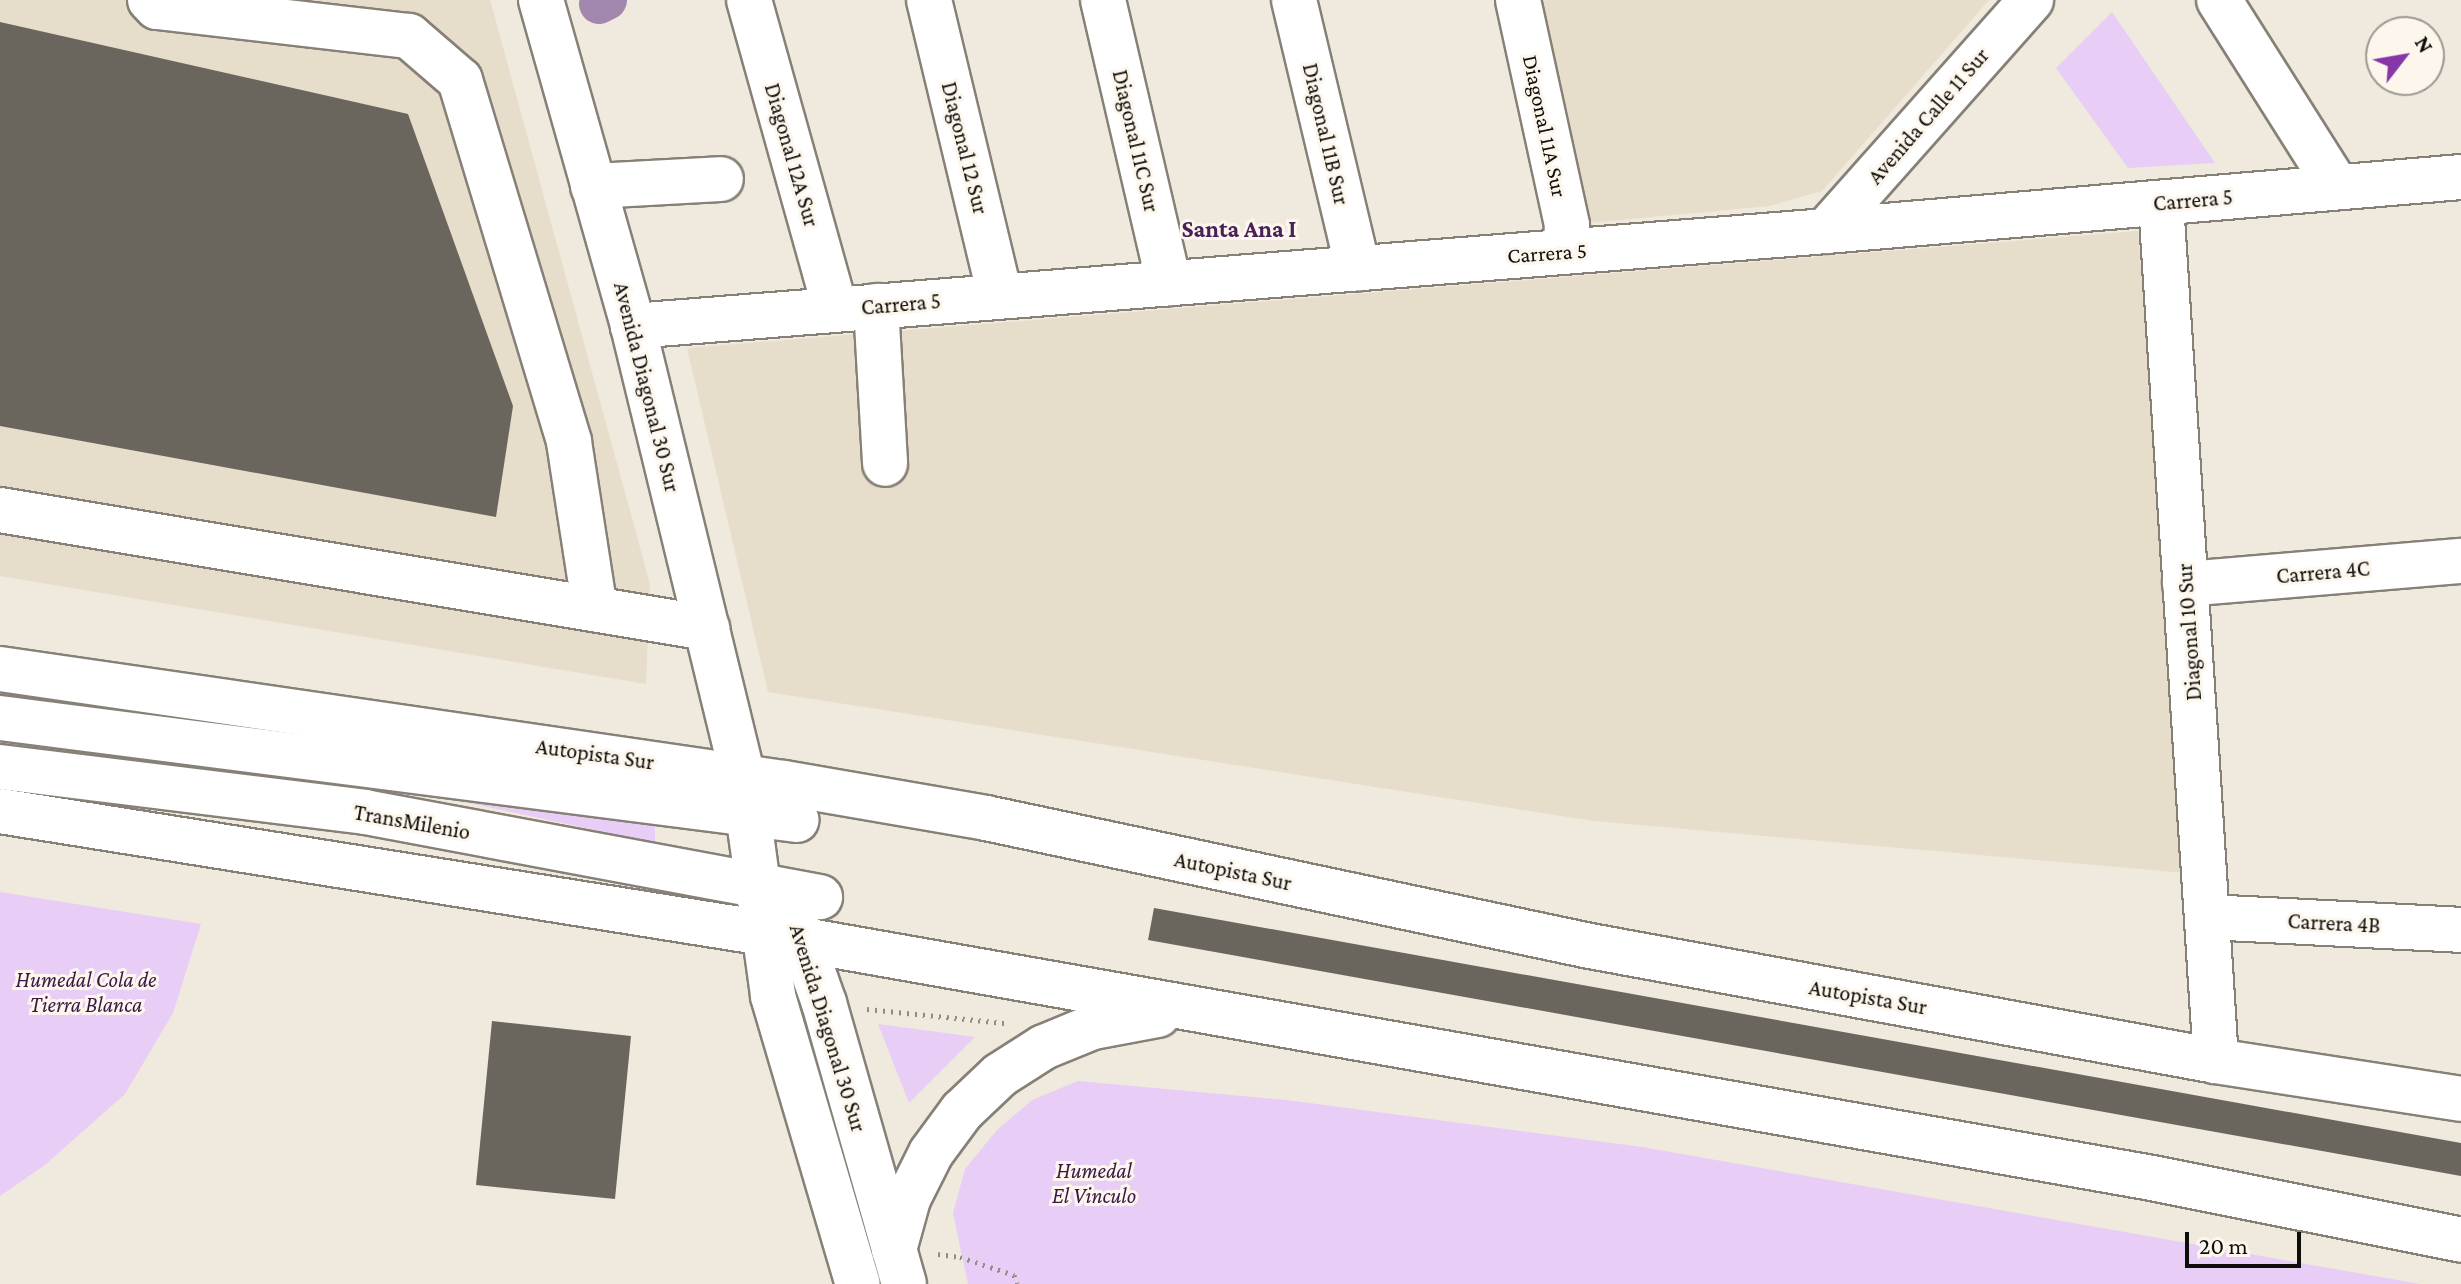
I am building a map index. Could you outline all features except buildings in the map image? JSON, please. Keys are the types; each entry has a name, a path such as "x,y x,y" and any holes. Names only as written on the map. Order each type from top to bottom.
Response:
{"main road":[{"path":"150,0 157,7 409,36 460,80 569,442 595,609"},
{"name":"Avenida Diagonal 30 Sur","path":"541,0 633,326 707,628 787,890 773,996 858,1284"},
{"name":"Diagonal 12A Sur","path":"749,0 856,308 885,464"},
{"name":"Diagonal 12 Sur","path":"929,0 1000,296"},
{"name":"Diagonal 11C Sur","path":"1103,0 1169,283"},
{"name":"Diagonal 11B Sur","path":"1294,0 1358,268"},
{"name":"Diagonal 11A Sur","path":"1518,0 1567,225 1565,252"},
{"name":"Avenida Calle 11 Sur","path":"1826,231 2031,0"},
{"path":"2219,0 2337,187"},
{"name":"Carrera 5","path":"633,326 2461,177"},
{"path":"593,186 721,179"},
{"name":"Diagonal 10 Sur","path":"2161,203 2216,1061"},
{"path":"0,510 707,628"},
{"name":"Carrera 4C","path":"2185,584 2461,561"},
{"name":"Autopista Sur","path":"0,669 761,806 986,818 1590,946 2216,1061 2461,1099"},
{"path":"0,718 761,806"},
{"name":"TransMilenio","path":"0,767 365,812 787,890"},
{"path":"0,811 783,937 2152,1178 2461,1240"},
{"name":"Carrera 4B","path":"2207,917 2461,930"},
{"name":"Avenida Diagonal 30 Sur","path":"783,937 824,1003 899,1267"},
{"path":"899,1267 908,1199 931,1153 962,1111 1000,1075 1044,1047 1093,1027 1188,1010"}],"path":[{"path":"899,1267 960,1257 1014,1275 1017,1284"}],"shaded area":[{"path":"0,0 490,0 650,584 646,684 0,576"},
{"path":"1518,0 1989,0 1822,191 1769,206 1567,225"},
{"path":"2138,231 2186,873 1594,821 768,692 687,348"}],"green space":[{"path":"2112,12 2215,163 2128,168 2056,68"},
{"path":"409,790 655,826 655,843"},
{"name":"Humedal Cola de Tierra Blanca","path":"0,892 201,924 173,1013 125,1094 45,1165 0,1196"},
{"path":"878,1024 975,1037 909,1103"},
{"name":"Humedal El Vinculo","path":"1078,1081 1287,1100 1642,1147 2420,1284 968,1284 953,1213 965,1169 997,1130 1032,1100"}],"waterway":[{"path":"599,4 607,0"}],"district":[{"name":"Santa Ana I","path":"1239,229"}]}
